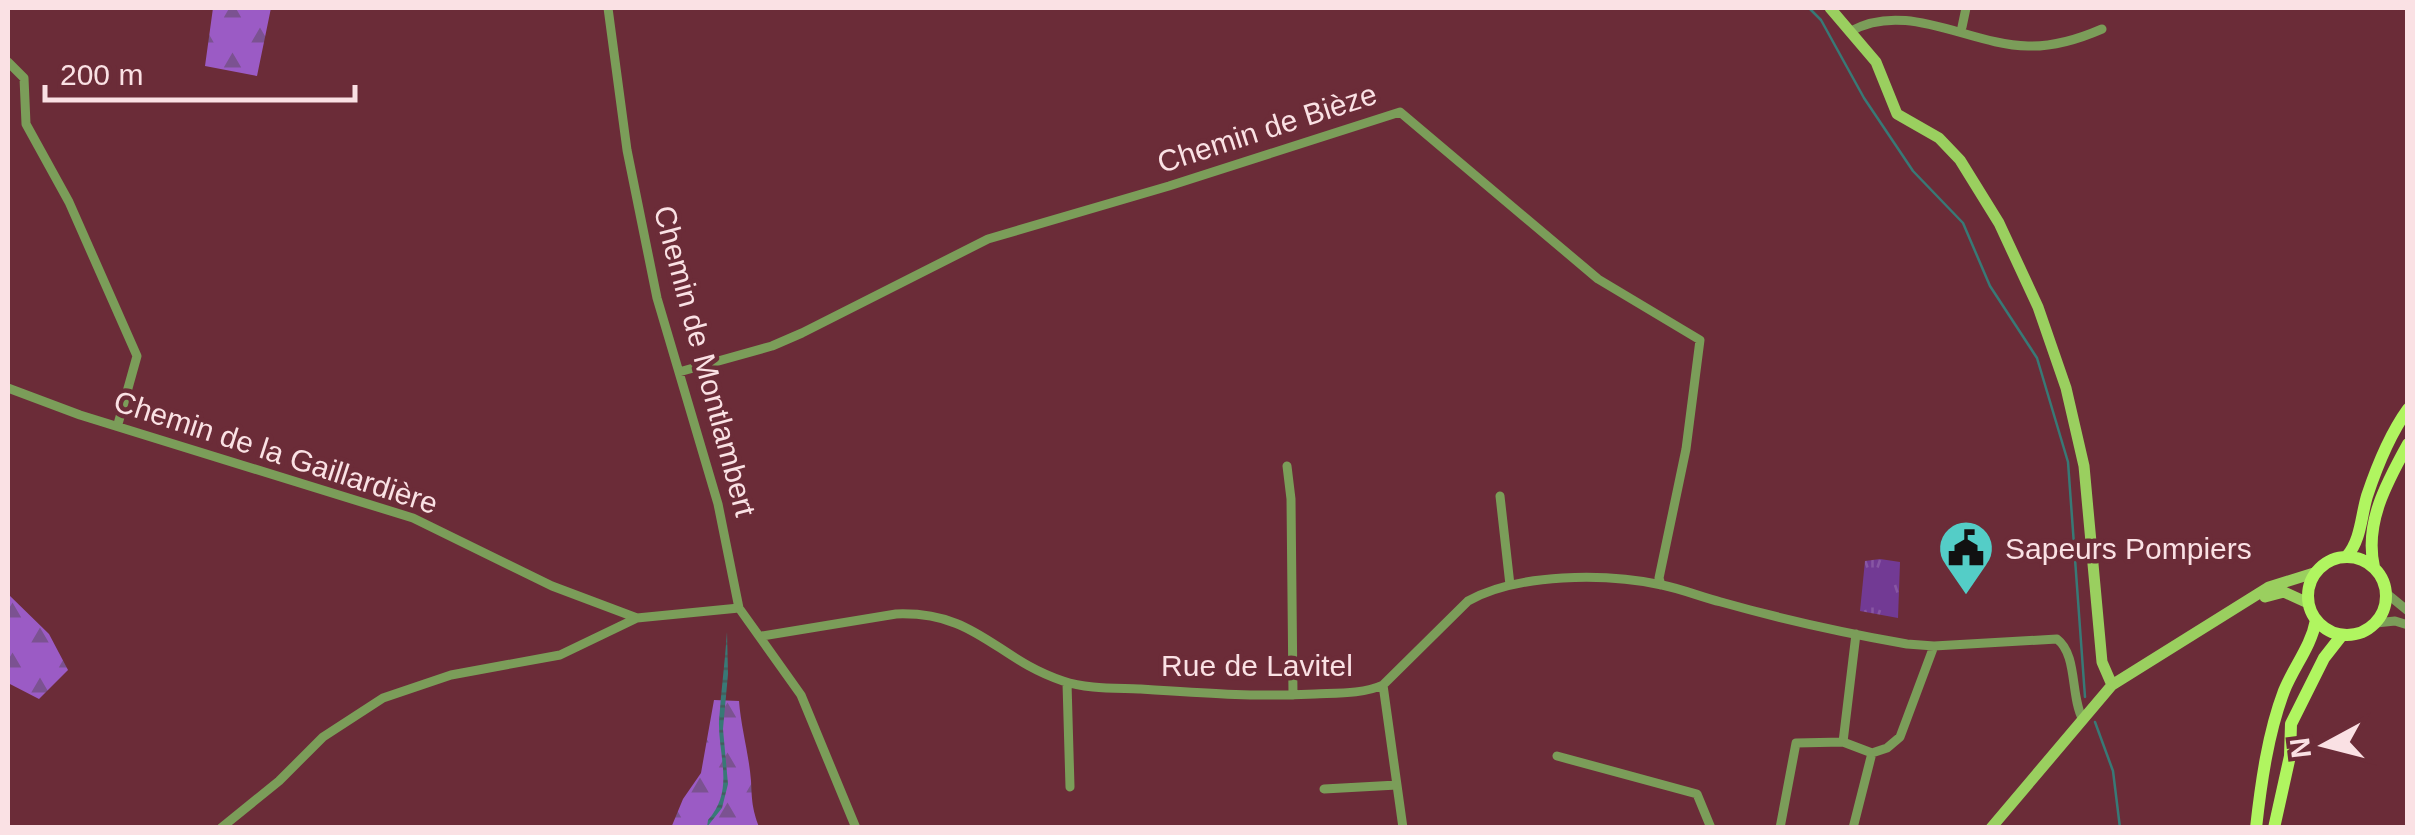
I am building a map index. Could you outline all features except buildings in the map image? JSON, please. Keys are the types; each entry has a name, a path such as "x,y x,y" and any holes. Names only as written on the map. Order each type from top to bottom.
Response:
{"main road":[{"path":"2347,556 2358,537 2371,484 2408,408"},
{"path":"2374,567 2347,556 2328,561 2314,574 2308,593 2316,620 2342,635 2360,633 2382,614 2386,593 2374,567 2372,540 2380,500 2408,444"},
{"path":"2256,828 2284,690 2310,644 2316,620"},
{"path":"2274,828 2290,756 2291,724 2324,658 2342,635"}],"street":[{"name":"Chemin de Montlambert","path":"608,8 627,150 657,298 718,504 739,608"},
{"path":"1830,8 1876,62 1897,114 1938,138 1960,160 2000,223 2038,307 2066,388 2084,466 2102,662 2112,686"},
{"path":"1962,28 1966,8"},
{"path":"1850,31 1874,16 1924,18 2026,46 2058,44 2102,29"},
{"path":"8,62 24,78 26,124 69,202 137,356 118,424"},
{"name":"Chemin de Bièze","path":"679,372 802,334 988,239 1400,112 1598,279 1700,340 1686,449 1661,585"},
{"name":"Chemin de la Gaillardière","path":"8,388 413,518 552,586 636,618"},
{"path":"1287,466 1292,499 1293,695"},
{"path":"1500,496 1510,585"},
{"path":"1991,828 2112,686 2280,582 2314,574"},
{"name":"Rue de Lavitel","path":"762,636 916,614 953,620 981,634 1029,668 1067,683 1235,696 1372,690 1383,685 1468,601 1510,585 1623,580 1661,585 1856,634 1934,646 2057,638 2067,650 2076,706 2083,720"},
{"path":"2386,593 2408,611"},
{"path":"2195,634 2228,620 2270,594 2293,594 2308,603"},
{"path":"221,828 279,781 323,737 384,698 450,675 560,655 636,618 739,608 802,695 856,828"},
{"path":"2376,623 2395,621 2407,625"},
{"path":"1842,742 1856,634"},
{"path":"1780,828 1796,743 1842,742 1872,752 1887,748 1900,737 1934,646"},
{"path":"1067,683 1070,787"},
{"path":"1383,685 1403,828"},
{"path":"1853,828 1872,752"},
{"path":"1557,756 1697,794 1711,828"},
{"path":"1324,789 1397,784"}],"green space":[{"path":"213,8 271,8 257,76 205,66"},
{"path":"1865,561 1900,562 1898,618 1860,611"},
{"path":"8,594 49,634 68,670 39,699 8,683"},
{"path":"714,700 739,701 759,827 671,828 683,799 701,773"}],"water":[{"path":"727,632 723,729 728,784 722,808 707,827 723,785 719,721"}],"waterway":[{"path":"1809,8 1821,20 1864,98 1913,171 1963,223 1990,286 2037,358 2068,462 2085,697"},
{"path":"2095,722 2113,771 2120,828"}],"place":[{"name":"Sapeurs Pompiers","path":"1966,597"}]}
